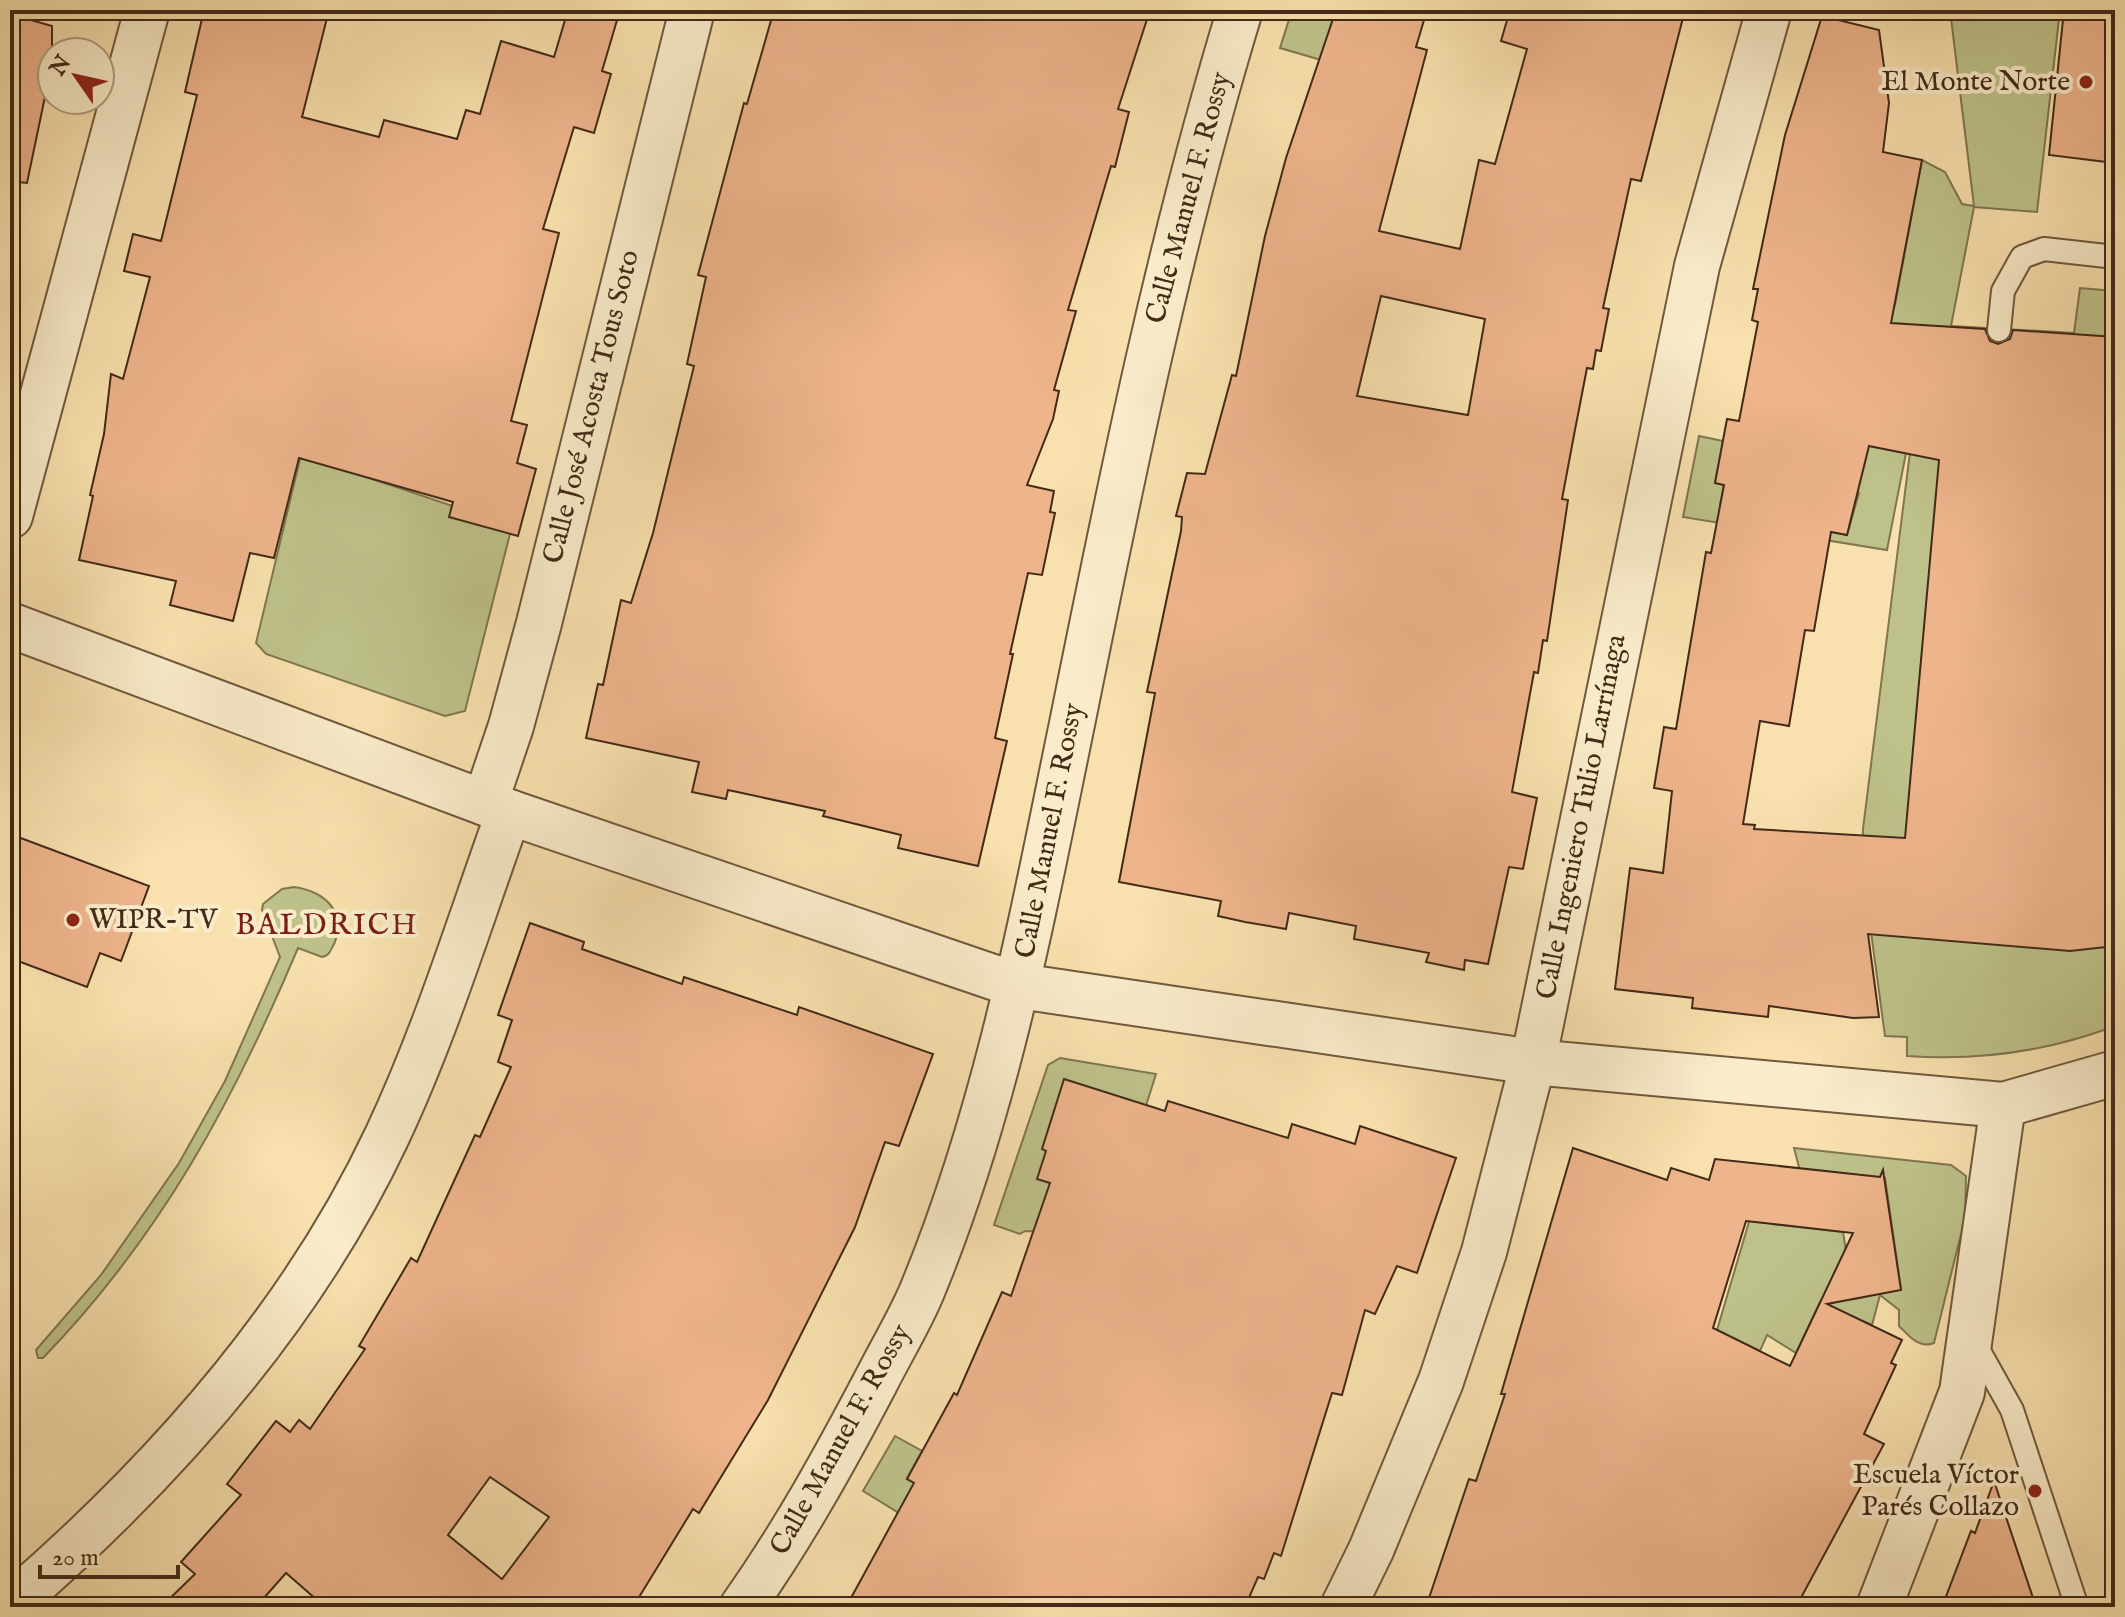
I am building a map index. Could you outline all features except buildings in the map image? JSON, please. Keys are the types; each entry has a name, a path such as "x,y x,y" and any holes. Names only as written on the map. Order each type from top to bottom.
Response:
{"street":[{"path":"10,516 147,10"},
{"name":"Calle José Acosta Tous Soto","path":"10,1605 101,1524 166,1458 219,1395 312,1268 387,1135 440,1004 497,808 511,726 692,10"},
{"name":"Calle Manuel F. Rossy","path":"742,1607 778,1556 847,1437 921,1293 979,1132 1019,986 1143,374 1203,132 1240,10"},
{"name":"Calle Ingeniero Tulio Larrínaga","path":"1343,1607 1371,1550 1441,1381 1484,1252 1533,1062 1697,266 1769,10"},
{"path":"10,625 497,808 1019,986 1533,1062 2003,1105 2115,1073"},
{"path":"1879,1607 1962,1392 2003,1105"}],"lane":[{"path":"1999,330 2003,291 2022,257 2044,249 2115,257"},
{"path":"1970,1334 2012,1410 2077,1607"}],"green space":[{"path":"1292,10 1336,10 1321,60 1280,48"},
{"path":"1950,10 2060,10 2037,212 1974,207 1951,326 2074,333 2080,288 2115,291 2115,1026 2039,1048 1987,1055 1934,1057 1907,1056 1907,1037 1885,1036 1862,865 1863,829 1918,388 1876,322 1895,305 1922,160 1945,172 1962,204 1974,206"},
{"path":"1699,436 1723,441 1715,483 1724,485 1720,505 1847,535 1859,493 1824,486 1833,439 1906,453 1887,550 1683,517"},
{"path":"301,455 512,526 465,711 445,716 266,654 256,643"},
{"path":"294,887 324,898 335,913 338,933 331,951 322,957 298,948 247,1060 190,1165 123,1264 85,1312 43,1358 38,1358 36,1350 101,1275 179,1163 225,1081 280,957 262,910 263,904 282,889"},
{"path":"1060,1058 1156,1074 1105,1235 1025,1231 1020,1234 994,1225 1048,1065"},
{"path":"1794,1148 1951,1165 1966,1176 1965,1218 1934,1343 1919,1343 1911,1337 1899,1326 1899,1310 1880,1295 1872,1325 1820,1302 1796,1353 1767,1335 1760,1351 1717,1330 1754,1205 1772,1224 1843,1232 1854,1299 1901,1289 1885,1178 1814,1170 1801,1175"},
{"path":"895,1436 922,1451 907,1478 915,1483 899,1513 863,1491"}],"place":[{"name":"El Monte Norte","path":"2086,82"},
{"name":"WIPR-TV","path":"73,920"},
{"name":"Escuela Víctor Parés Collazo","path":"2035,1491"}],"district":[{"name":"BALDRICH","path":"327,926"}]}
